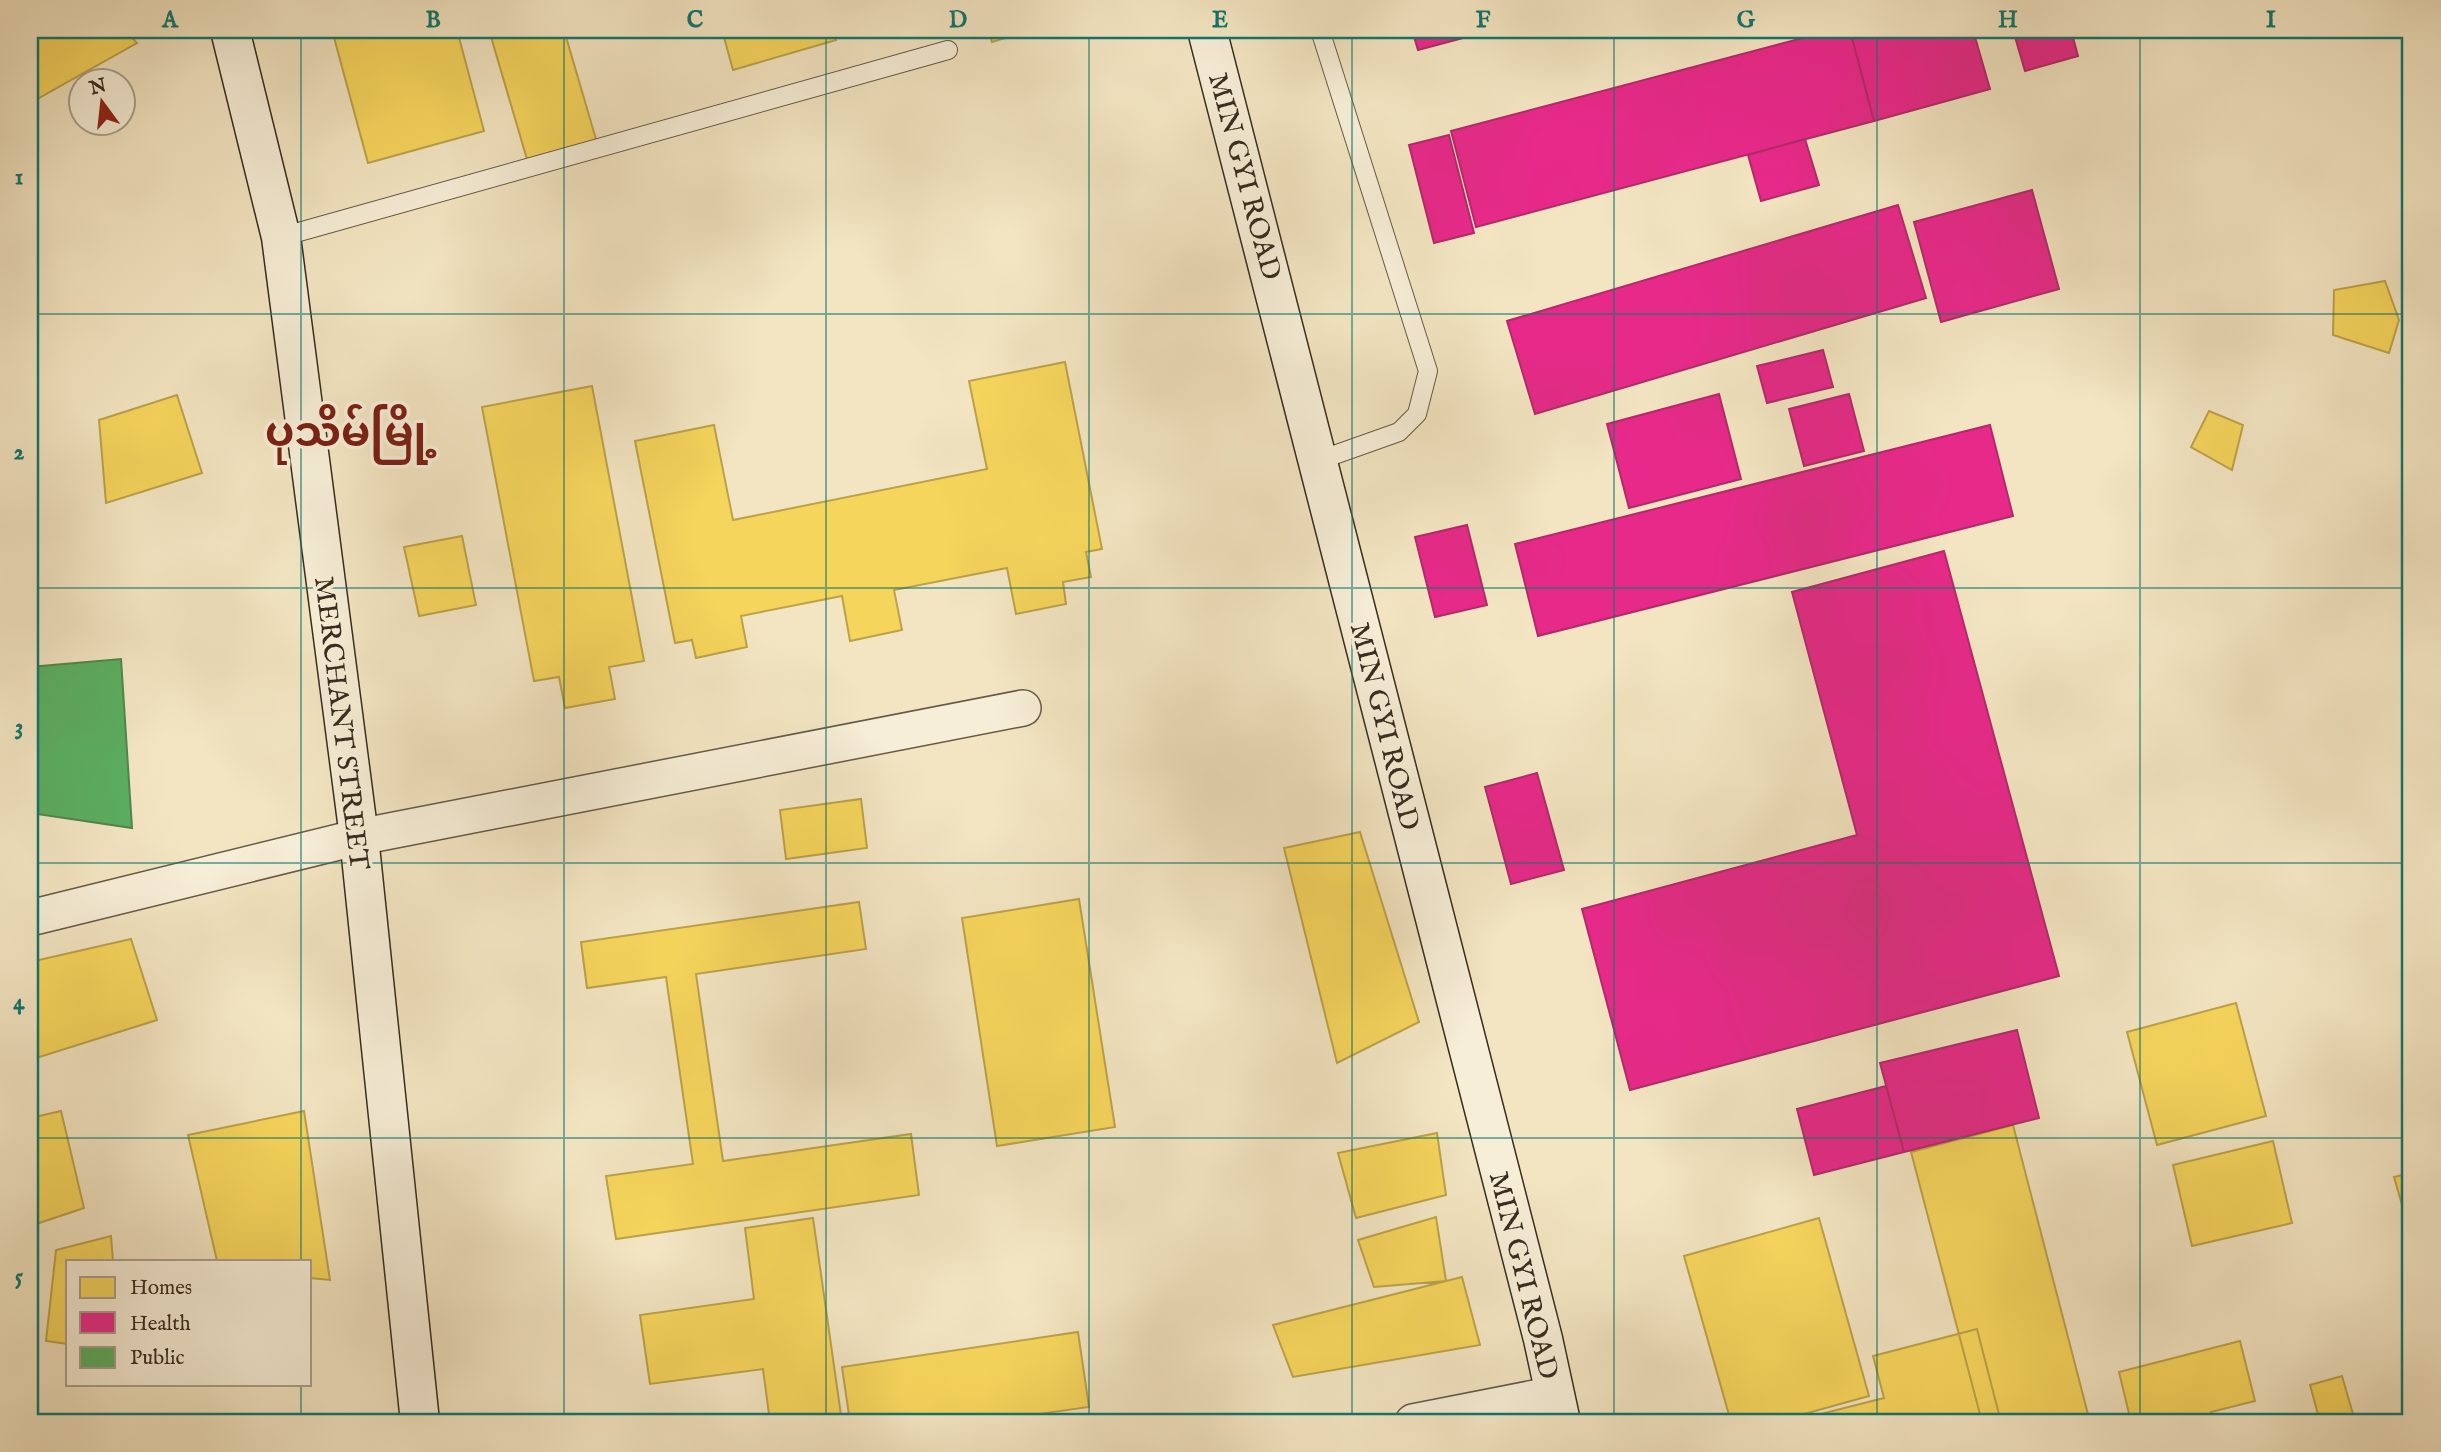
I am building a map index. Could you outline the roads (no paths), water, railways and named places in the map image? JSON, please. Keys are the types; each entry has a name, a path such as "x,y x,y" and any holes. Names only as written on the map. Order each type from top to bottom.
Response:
{"main road":[{"name":"MERCHANT STREET","path":"230,30 281,237 359,837 420,1422"},
{"name":"MIN GYI ROAD","path":"1207,30 1320,460 1558,1408"}],"street":[{"path":"30,918 359,837 1023,708"},
{"path":"1413,1422 1558,1408"}],"lane":[{"path":"1320,30 1428,371 1417,414 1399,432 1320,460"},
{"path":"281,237 948,50"}],"district":[{"name":"ပုသိမ်မြို့","path":"351,431"}]}
